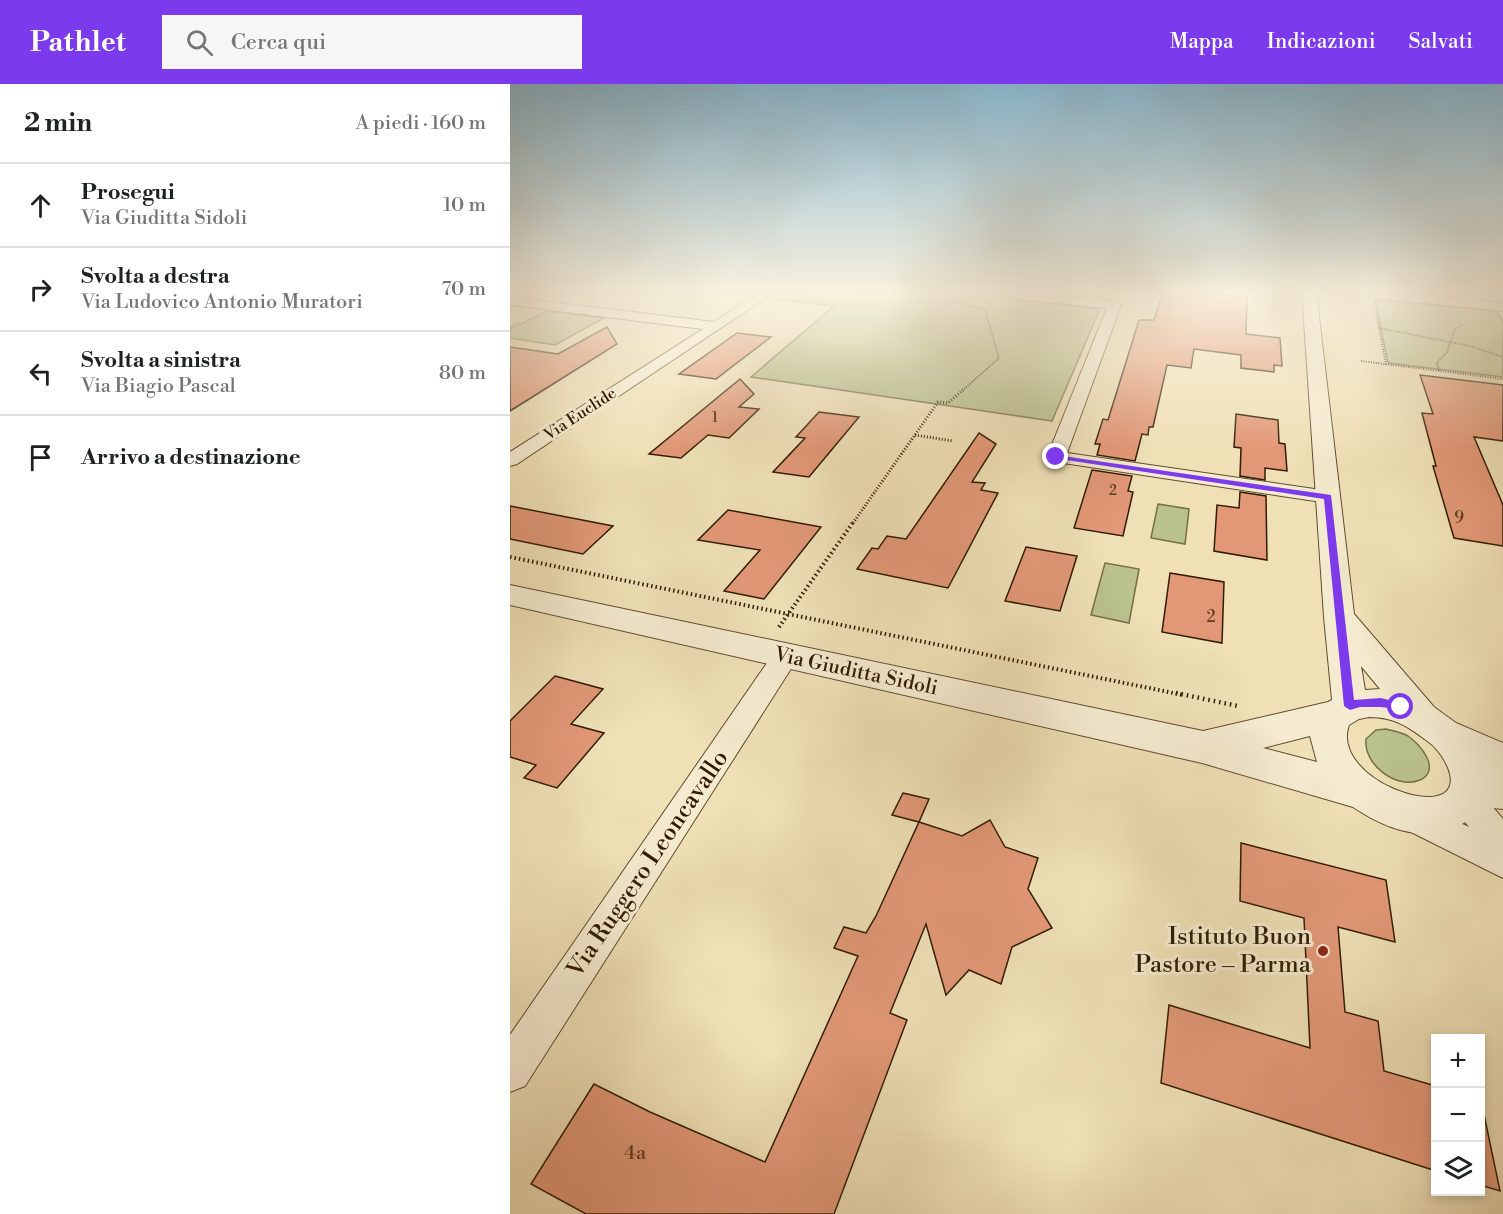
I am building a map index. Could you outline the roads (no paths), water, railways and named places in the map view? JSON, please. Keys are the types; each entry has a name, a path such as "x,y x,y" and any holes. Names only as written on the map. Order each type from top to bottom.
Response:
{"street":[{"name":"Via Euclide","path":"510,460 688,344"},
{"path":"1100,344 1056,457 1328,497"},
{"path":"1314,344 1339,617 1343,710"},
{"name":"Via Giuditta Sidoli","path":"510,595 1202,747 1362,792"},
{"path":"1339,617 1435,727 1468,770 1503,844"},
{"name":"Via Ruggero Leoncavallo","path":"510,1071 774,654"},
{"name":"Via Giuditta Sidoli","path":"1202,747 1343,710 1360,702 1381,702 1401,707 1435,727 1503,759"},
{"name":"Via Giuditta Sidoli","path":"1343,710 1329,729 1328,741 1335,761 1349,780 1362,792 1386,807 1409,814 1434,816 1454,810 1479,793"},
{"path":"1409,814 1503,861"}],"place":[{"name":"Istituto Buon Pastore – Parma","path":"1323,951"}]}
